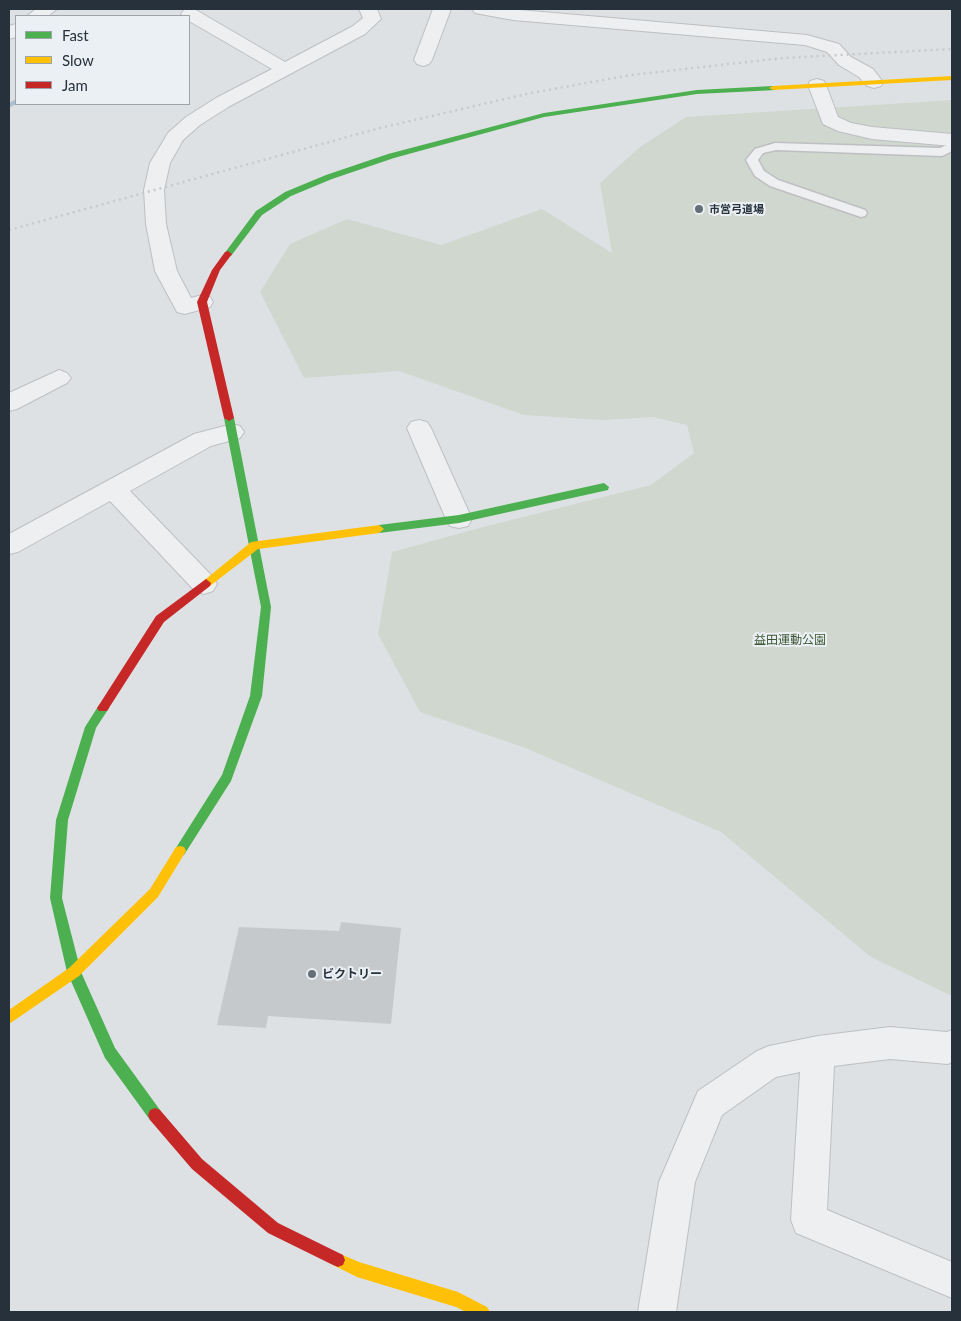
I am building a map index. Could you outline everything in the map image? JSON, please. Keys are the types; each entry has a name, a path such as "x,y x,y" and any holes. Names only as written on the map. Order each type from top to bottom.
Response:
{"street":[{"path":"202,302 185,307 166,271 156,224 154,190 160,164 175,137 193,121 223,102 359,30 372,19 368,9"},
{"path":"423,60 442,9"},
{"path":"481,9 513,15 807,40 833,48 845,61 866,73 874,82"},
{"path":"190,14 285,69"},
{"path":"9,1018 74,972 154,893 227,777 256,696 266,607 232,432 202,302 216,270 260,214 288,194 329,177 391,156 544,115 697,92 952,78"},
{"path":"817,85 830,120 845,127 872,133 952,140"},
{"path":"9,403 59,378"},
{"path":"419,428 459,519"},
{"path":"9,545 203,440 232,432"},
{"path":"482,1312 458,1300 357,1269 273,1228 197,1164 156,1116 110,1054 74,972 56,898 62,820 91,728 160,619 255,545 459,519 604,486"},
{"path":"113,489 204,584"},
{"path":"657,1312 677,1182 710,1103 769,1062 818,1052 890,1043 951,1049"},
{"path":"818,1052 809,1220 952,1280"}],"lane":[{"path":"861,213 774,183 759,174 752,160 759,151 775,146 942,152 952,146"}],"green space":[{"name":"益田運動公園","path":"952,100 952,996 871,957 721,832 523,747 420,712 378,634 392,552 651,485 694,453 687,425 653,417 603,420 524,415 399,371 304,378 260,292 290,244 347,219 441,245 542,209 612,253 600,183 640,147 686,117"}],"building":[{"name":"ビクトリー","path":"341,922 401,928 391,1024 268,1016 266,1028 217,1025 239,927 339,931"}],"waterway":[{"path":"130,9 130,15"},
{"path":"9,106 15,102"}],"railway":[{"path":"9,230 380,128 531,93 631,75 783,58 952,49"}],"traffic: fast":[{"path":"228,254 259,213 288,194 329,177 391,156 544,115 697,92 773,88"},
{"path":"180,851 227,777 256,696 266,607 229,418"},
{"path":"379,529 459,519 604,487"},
{"path":"103,708 91,727 62,820 56,898 74,972 110,1053 155,1115"}],"traffic: slow":[{"path":"773,88 952,78"},
{"path":"206,583 255,545 379,529"},
{"path":"9,1018 74,972 154,893 180,851"},
{"path":"338,1260 357,1269 458,1300 482,1312"}],"traffic: jam":[{"path":"228,254 216,270 202,302 229,418"},
{"path":"103,708 160,619 206,583"},
{"path":"155,1115 197,1164 273,1228 338,1260"}],"place":[{"name":"市営弓道場","path":"699,209"},
{"name":"ビクトリー","path":"312,974"}]}
